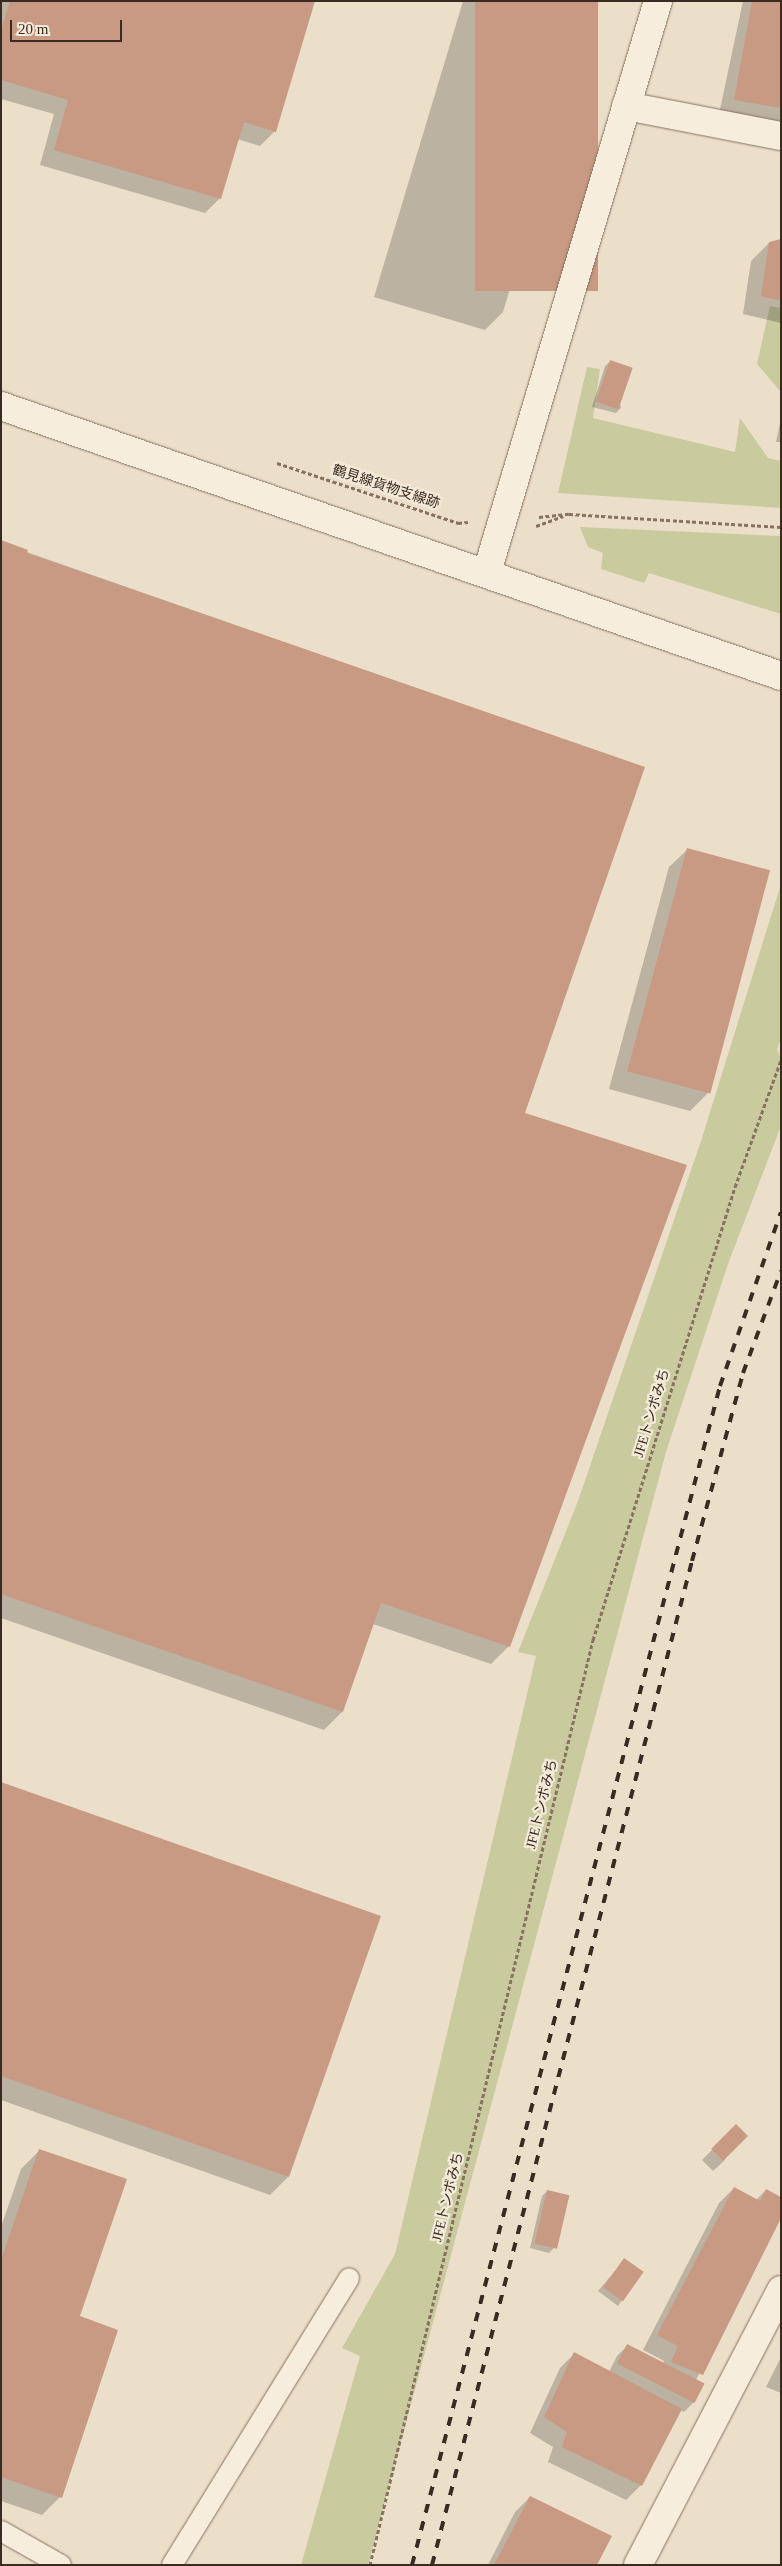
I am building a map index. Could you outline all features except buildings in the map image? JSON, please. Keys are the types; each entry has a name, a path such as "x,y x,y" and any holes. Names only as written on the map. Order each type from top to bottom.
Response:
{"street":[{"path":"487,572 658,1"},
{"path":"626,106 781,136"},
{"path":"1,406 487,572 781,676"},
{"path":"638,2565 781,2290"}],"lane":[{"path":"172,2565 349,2278"},
{"path":"1,2531 61,2565"}],"path":[{"name":"鶴見線貨物支線跡","path":"270,461 458,522 569,514 781,527"},
{"path":"532,527 569,514"},
{"name":"JFEトンボみち","path":"370,2565 593,1640 735,1186 781,1060"}],"green space":[{"path":"770,306 781,308 781,392 757,364"},
{"path":"587,367 600,369 593,418 735,452 740,418 768,458 781,461 781,508 558,493"},
{"path":"580,527 781,536 781,614 649,573 644,583 601,569 603,553 588,547"},
{"path":"781,884 781,1039 777,1049 781,1058 781,1126 728,1264 666,1452 368,2565 301,2565 360,2356 342,2348 395,2254 536,1656 518,1652 578,1501 701,1141"}],"railway":[{"path":"412,2565 720,1386 781,1212"},
{"path":"432,2565 692,1561 743,1373 781,1271"}]}
